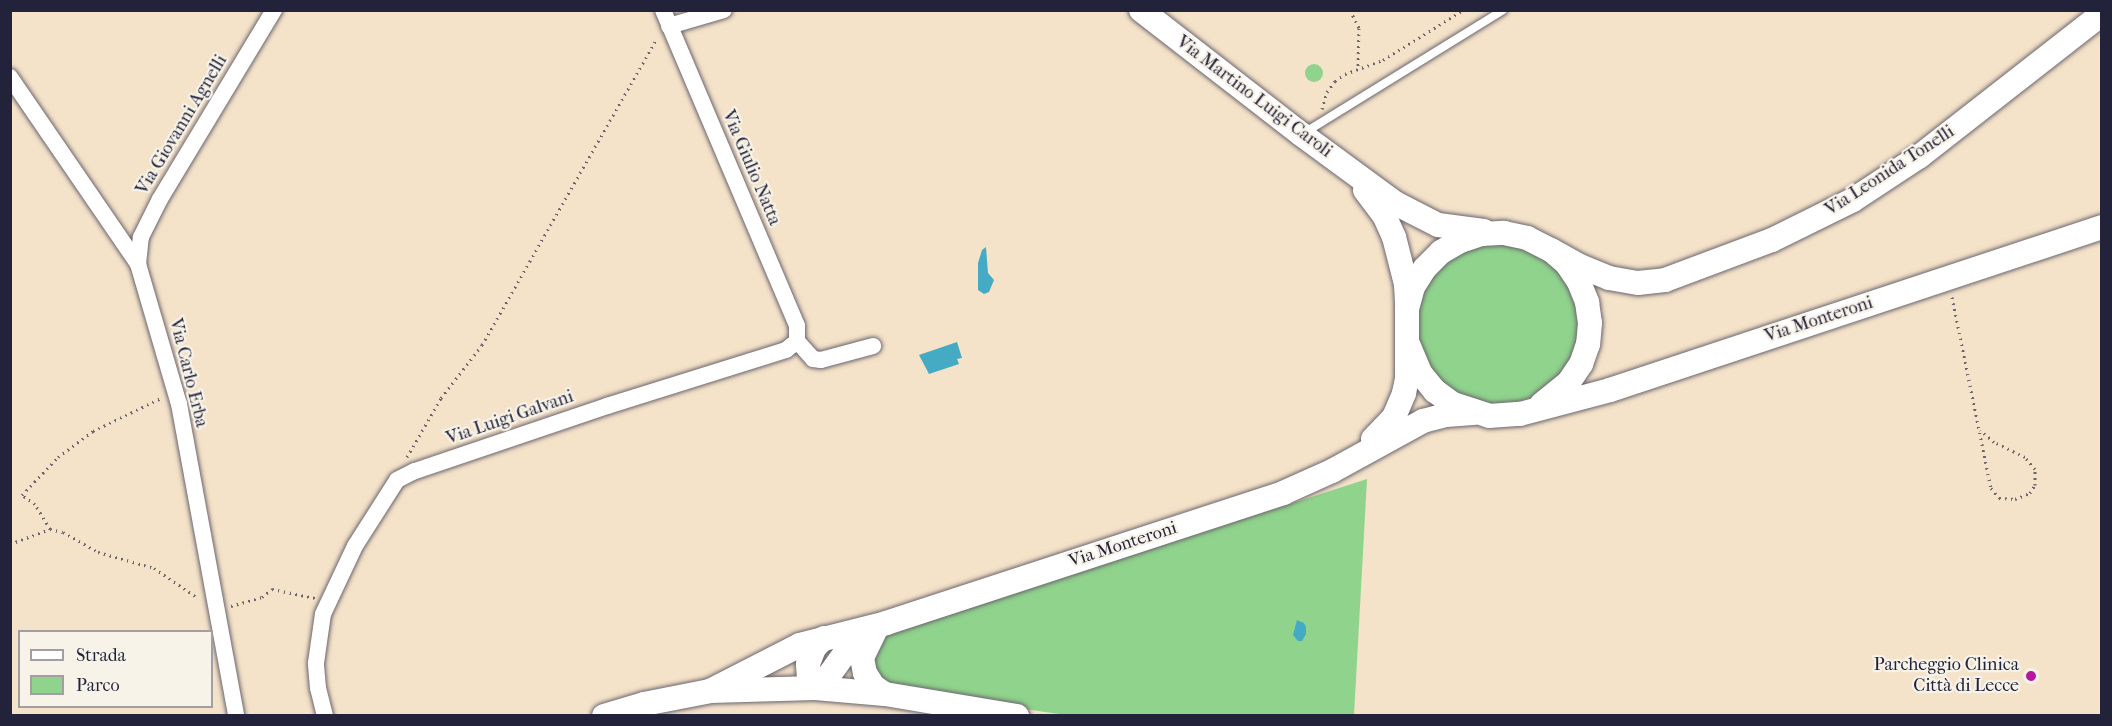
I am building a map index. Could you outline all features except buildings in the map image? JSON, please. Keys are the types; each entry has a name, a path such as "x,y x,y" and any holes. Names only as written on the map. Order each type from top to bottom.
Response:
{"main road":[{"name":"Via Martino Luigi Caroli","path":"1141,10 1311,128 1338,162 1366,191 1385,217 1401,259 1406,284 1407,309"},
{"name":"Via Leonida Tonelli","path":"1551,250 1582,267 1609,278 1638,283 1665,280 1772,240 1853,200 1920,156 2102,14"},
{"name":"Via Martino Luigi Caroli","path":"1338,162 1415,215 1438,225 1504,233"},
{"name":"Via Monteroni","path":"710,690 778,654 824,638 881,626 1283,493 1355,458 1423,420 1473,413 1505,416 1610,390 2102,227"},
{"name":"Via Monteroni","path":"1355,458 1394,417 1401,404 1407,379 1407,309 1413,287 1425,268 1441,252 1471,237 1504,233 1527,238 1551,250 1567,264 1579,282 1587,302 1590,323 1588,344 1581,364 1562,390 1536,408"},
{"name":"Via Monteroni","path":"1408,344 1413,362 1435,391 1453,404 1473,413"},
{"name":"Via Monteroni","path":"815,688 827,678 845,653 881,626"},
{"path":"881,626 862,658 869,680 885,694"},
{"path":"815,688 810,679 808,664 814,648 824,638"},
{"name":"Via Monteroni","path":"604,716 644,704 710,690 815,688 885,694 1017,716"}],"street":[{"name":"Via Giovanni Agnelli","path":"138,264 141,237 152,214 274,10"},
{"path":"666,18 724,10"},
{"name":"Via Giulio Natta","path":"666,18 797,326 797,341"},
{"name":"Via Carlo Erba","path":"10,78 138,264 175,384 236,716"},
{"path":"797,341 813,359 821,360 873,346"},
{"name":"Via Luigi Galvani","path":"397,480 415,471 584,413 786,350 797,341"},
{"path":"325,716 318,688 316,663 323,614 355,546 397,480"}],"lane":[{"path":"1311,128 1503,10"}],"path":[{"path":"1350,10 1359,28 1358,70"},
{"path":"1311,128 1327,92 1335,81 1345,74 1383,60 1463,10"},
{"path":"397,480 409,453 441,398 482,345 666,18"},
{"path":"1947,278 1991,488 1999,498 2015,499 2030,494 2035,485 2035,469 2025,457 1994,442 1980,430"},
{"path":"50,529 35,504 22,495 67,451 93,431 160,398 175,384"},
{"path":"10,544 50,529 63,532 98,552 154,568 215,609 248,602 272,589 328,602"}],"green space":[{"path":"1314,64 1320,67 1323,73 1320,79 1314,82 1308,79 1305,73 1308,67"},
{"path":"1497,243 1513,244 1528,249 1554,267 1572,293 1577,308 1577,340 1572,355 1554,381 1528,399 1513,404 1497,405 1481,404 1466,399 1440,381 1422,355 1417,340 1416,324 1417,308 1422,293 1440,267 1466,249 1481,244"},
{"path":"1367,479 1354,715 1066,715 909,692 877,681 870,657 884,637 892,633"}],"water":[{"path":"986,247 988,273 994,280 989,292 984,294 978,290 978,263 982,250"},
{"path":"957,342 962,358 957,359 959,364 929,374 919,355"},
{"path":"1297,620 1304,623 1306,627 1306,634 1302,641 1298,641 1293,635"}],"place":[{"name":"Parcheggio Clinica Città di Lecce","path":"2031,676"}]}
